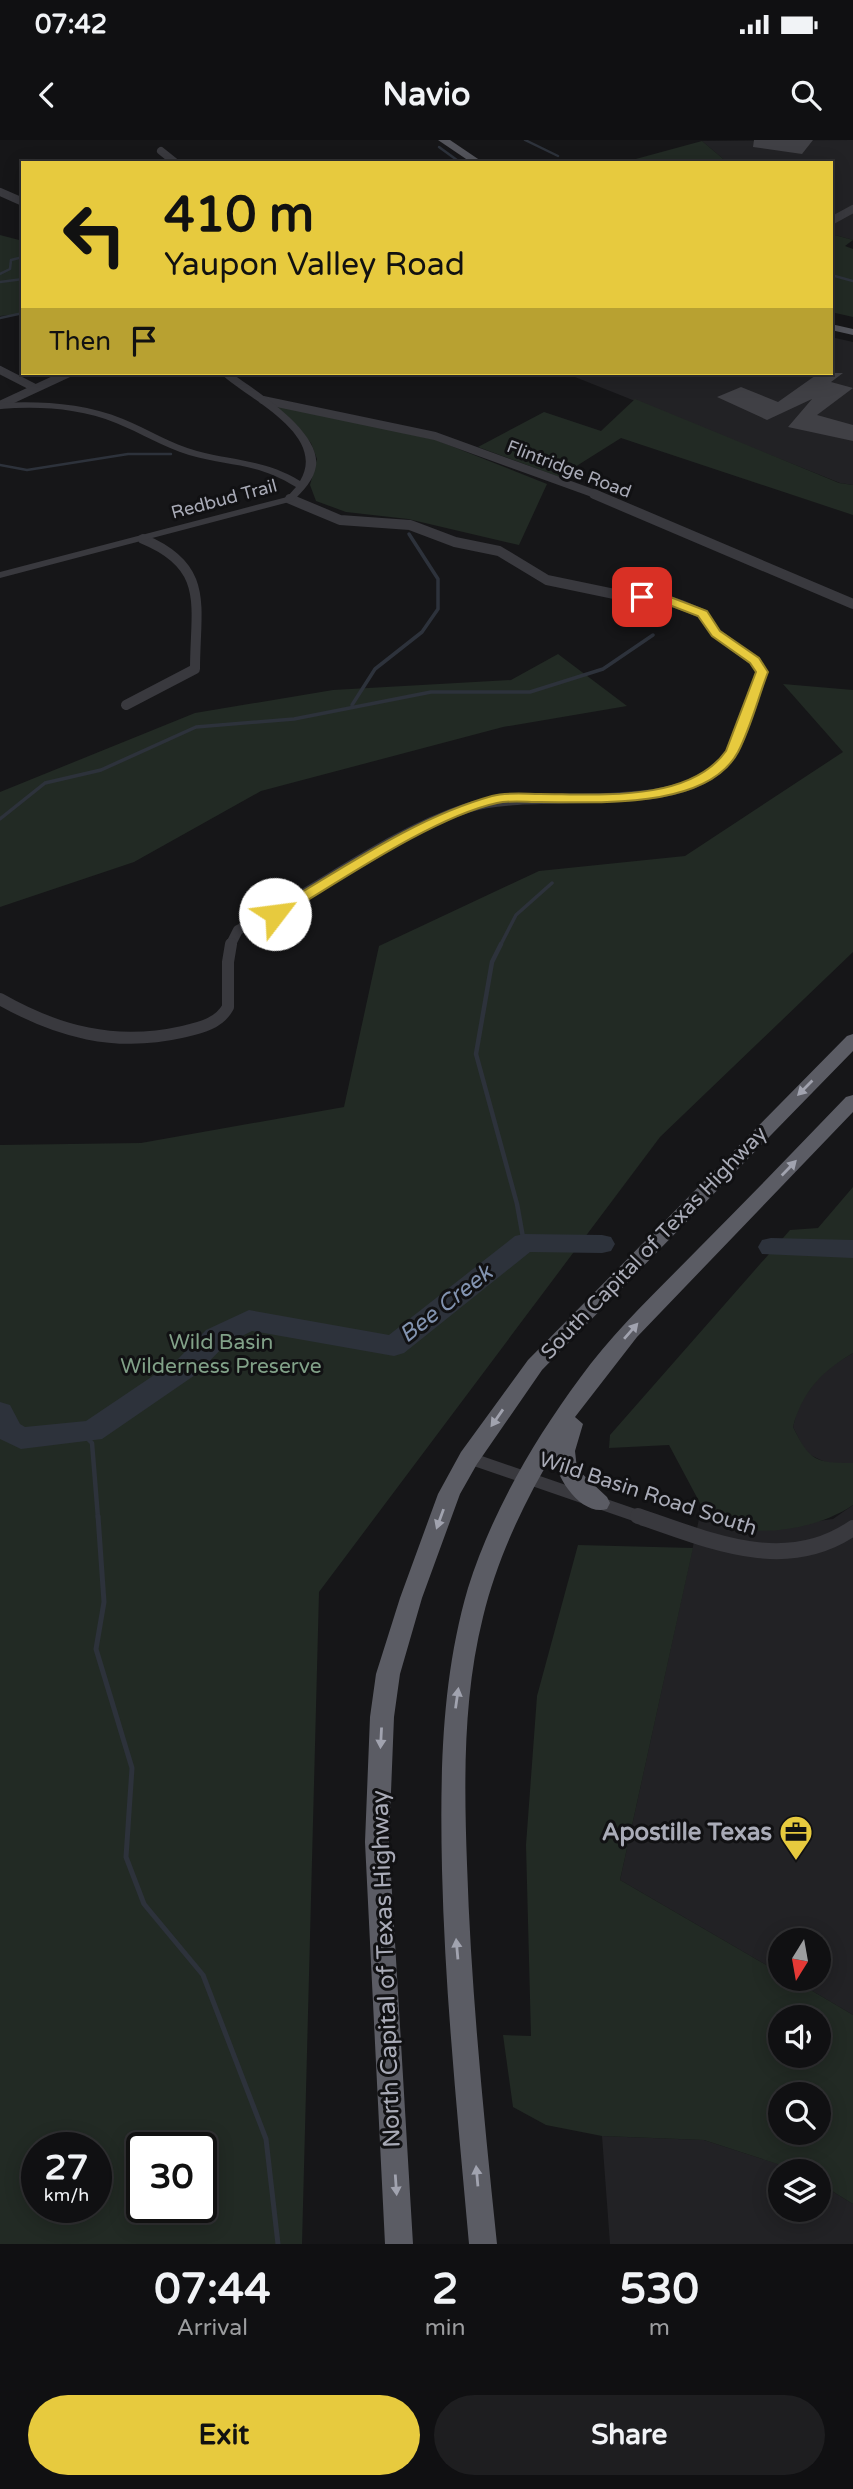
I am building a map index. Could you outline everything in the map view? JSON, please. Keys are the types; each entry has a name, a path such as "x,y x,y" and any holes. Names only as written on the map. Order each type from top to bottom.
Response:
{"highway":[{"name":"South Capital of Texas Highway","path":"469,1458 535,1365 574,1322 848,1046"},
{"name":"South Capital of Texas Highway","path":"530,1478 587,1384 639,1321 853,1101"},
{"path":"587,1384 565,1443 562,1464 571,1481 599,1503"},
{"name":"North Capital of Texas Highway","path":"399,2244 377,1842 382,1717 388,1674 411,1598 449,1494 469,1458"},
{"path":"483,2244 456,1938 455,1707 465,1644 479,1587 493,1548 530,1478"}],"main road":[{"path":"443,140 476,161"},
{"path":"833,318 853,323"},
{"path":"833,327 853,332"}],"street":[{"path":"161,151 174,161"},
{"path":"0,192 21,201"},
{"path":"833,210 853,203"},
{"path":"833,220 853,209"},
{"path":"0,370 35,387"},
{"path":"0,406 64,375"},
{"path":"228,375 263,400 305,442 311,452 312,468 296,473 280,472"},
{"name":"Flintridge Road","path":"263,400 284,402 435,436 576,486 853,604"},
{"path":"0,406 53,406 110,417 182,450 256,463 280,472 302,487"},
{"name":"Redbud Trail","path":"0,575 290,499 302,487 312,468"},
{"path":"0,999 46,1025 96,1037 134,1042 199,1028 219,1019 229,1006 227,955 238,930 275,914 441,819 498,798 624,798 668,791 697,780 723,765 732,751 762,672 754,661 716,633 703,614 661,598 624,596 547,580 499,551 455,542 410,525 340,520 290,499"},
{"path":"126,705 195,669 195,584 191,570 169,551 143,539"},
{"name":"Wild Basin Road South","path":"469,1458 722,1545 757,1552 797,1553 820,1549 853,1528"}],"shaded area":[{"path":"853,140 853,240 833,235 833,161 726,161 702,141"},
{"path":"833,337 853,342 853,485 840,483 570,375 833,375"},
{"path":"853,1353 853,1463 827,1463 806,1453 793,1427 799,1403 826,1369"},
{"path":"853,1505 853,2015 814,1992 831,1992 831,1928 768,1928 768,1966 620,1880 699,1519 748,1530 833,1519"},
{"path":"602,2136 704,2140 768,2161 768,2222 831,2222 831,2190 853,2204 853,2244 610,2244"}],"green space":[{"path":"702,141 726,161 628,161"},
{"path":"0,235 21,240 21,314 0,316"},
{"path":"833,235 853,240 845,246 853,249 853,317 833,312"},
{"path":"635,399 839,483 853,485 853,515 621,438 559,477 478,447 544,412 601,431"},
{"path":"279,405 436,440 547,484 519,545 408,519 346,512 316,501 310,485 317,459 311,443 278,408"},
{"path":"558,654 627,706 503,727 261,791 134,862 0,907 0,792 195,713 333,690 511,680"},
{"name":"Wild Basin Wilderness Preserve","path":"783,684 853,690 853,952 660,1137 319,1592 302,2244 0,2244 0,1145 141,1143 344,1107 379,946 539,871 685,856 843,752"},
{"path":"853,1187 853,1353 832,1367 815,1384 802,1403 793,1427 804,1447 815,1458 853,1463 853,1505 830,1517 789,1529 742,1529 709,1520 669,1445 609,1448 610,1435 790,1230 818,1228"},
{"path":"578,1545 693,1548 620,1880 768,1966 768,1992 814,1992 853,2015 853,2204 831,2190 831,2159 768,2161 704,2140 602,2136 546,2125 513,2107 503,2035 531,2036 526,1845 537,1696"}],"building":[{"path":"754,140 813,140 802,154 753,147"},
{"path":"843,373 831,382 853,388 817,415 853,425 853,441 788,427 812,399 767,420 717,397 741,387 778,402 816,375"}],"waterway":[{"path":"525,140 558,156"},
{"path":"439,147 458,161"},
{"path":"0,274 10,269 11,260 21,258"},
{"path":"833,276 853,281"},
{"path":"0,282 21,279"},
{"path":"0,318 21,313"},
{"path":"0,465 27,470 128,454 171,454"},
{"path":"352,705 375,669 422,632 438,609 438,579 409,534"},
{"path":"0,819 45,783 101,770 196,727 294,719 431,692 530,692 603,669 653,635"},
{"path":"500,946 516,915 552,883"},
{"path":"500,946 492,962 476,1054 517,1204 524,1243"},
{"name":"Bee Creek","path":"0,1413 9,1431 21,1438 92,1431 188,1366 216,1337 249,1320 394,1346 524,1243 602,1244"},
{"name":"Bee Creek","path":"771,1247 853,1249"},
{"path":"83,1434 92,1443 98,1518"},
{"path":"98,1516 104,1602 96,1649 132,1768 126,1857 144,1904 203,1975 266,2139 278,2244"}],"place":[{"name":"Apostille Texas","path":"796,1862"}],"route":[{"path":"275,914 412,835 468,807 498,798 624,798 668,791 697,780 723,765 732,751 762,672 754,661 716,633 703,614 661,598 642,597"}]}
